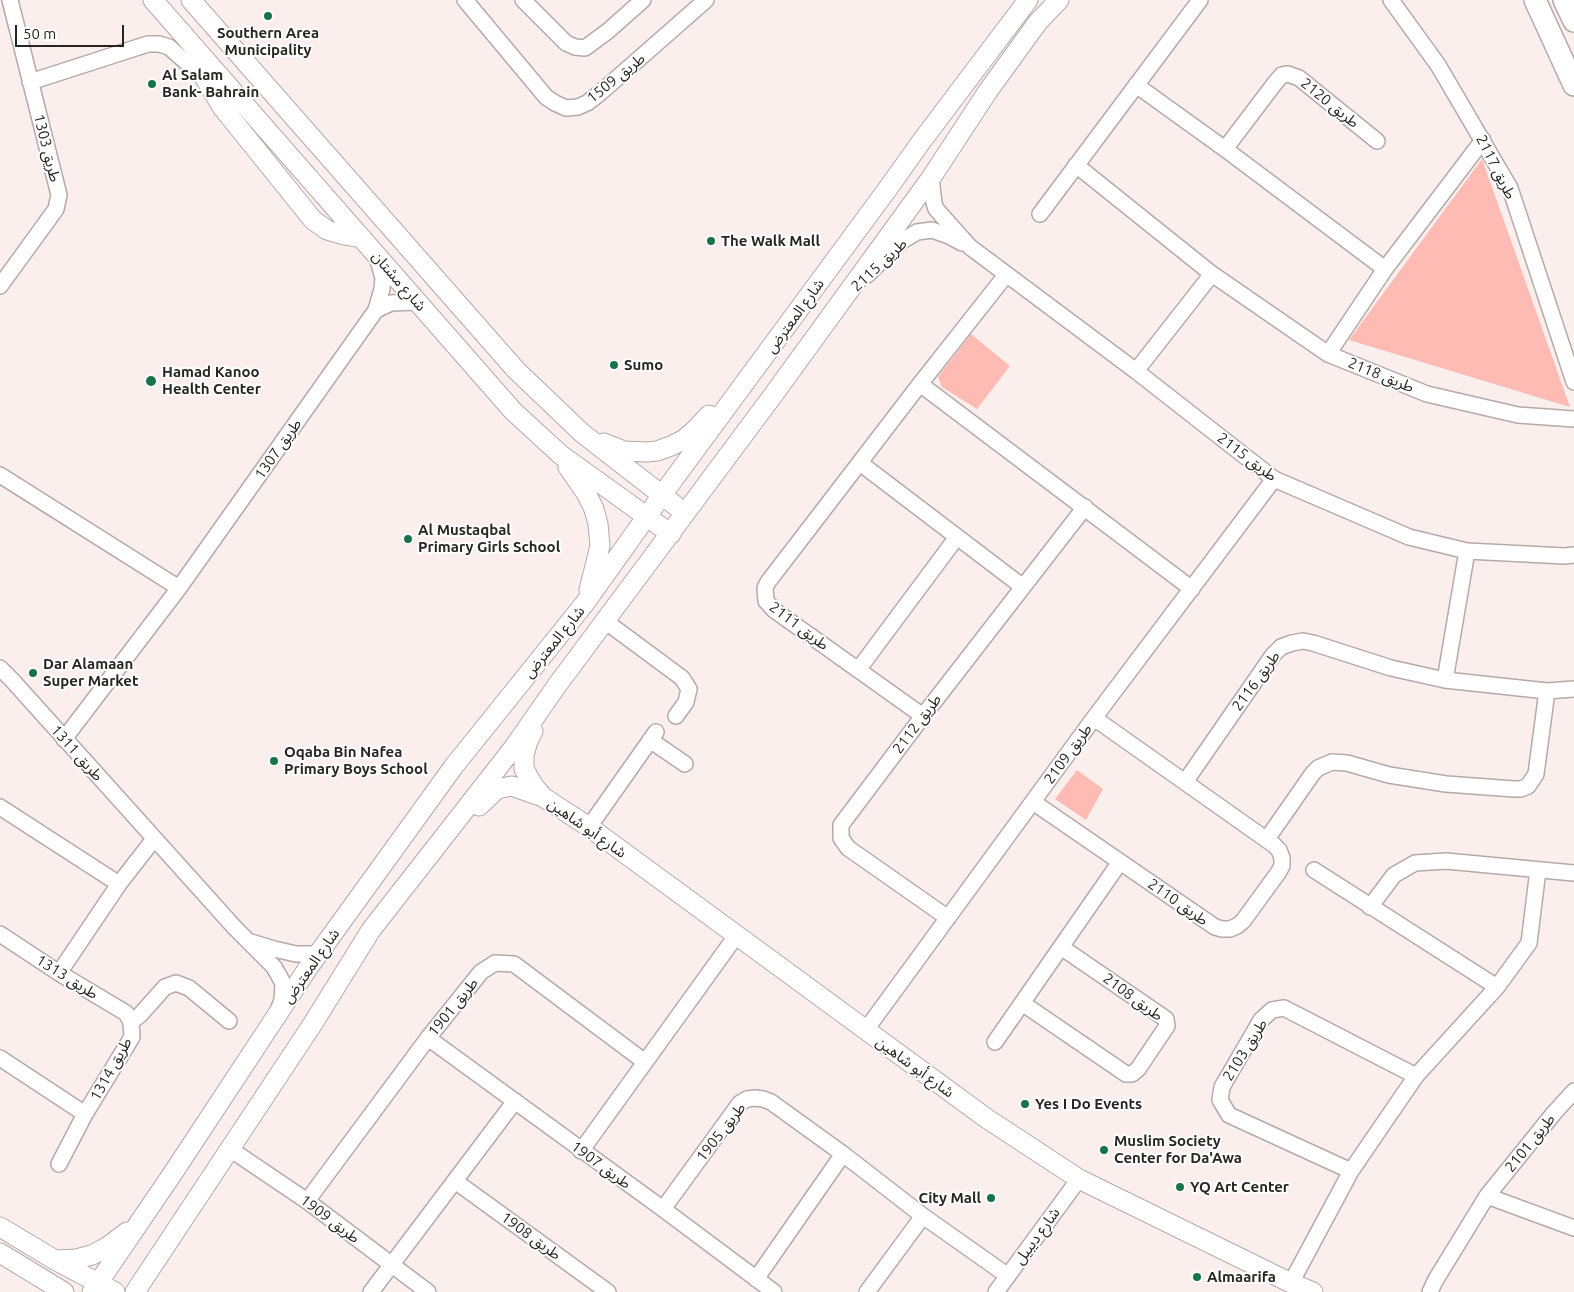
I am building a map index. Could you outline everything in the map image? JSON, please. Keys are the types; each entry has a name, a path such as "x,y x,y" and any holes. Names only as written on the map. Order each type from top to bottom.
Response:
{"main road":[{"path":"1535,0 1574,84"},
{"path":"1564,0 1574,21"}],"street":[{"name":"طريق 1303","path":"1,279 56,209 59,195 10,0"},
{"name":"شارع مشتان","path":"153,0 513,411 561,455 671,534"},
{"name":"شارع مشتان","path":"191,0 516,370 582,433 685,513"},
{"name":"طريق 1509","path":"465,0 546,97 566,108 587,103 600,93 705,0"},
{"path":"523,0 566,43 575,47 585,48 608,32 643,0"},
{"name":"شارع المعترض","path":"95,1287 318,954 454,766 586,603 662,495 921,142 1028,0"},
{"name":"شارع المعترض","path":"135,1292 312,1025 371,930 514,747 558,684 671,534 931,178 988,91 1038,22 1059,0"},
{"path":"1040,214 1200,0"},
{"name":"طريق 2117","path":"1391,0 1438,65 1510,188 1574,382"},
{"path":"189,42 206,80 222,107 312,220 327,230 362,238"},
{"path":"30,82 148,44 159,44 169,47 206,80"},
{"name":"طريق 2120","path":"1225,149 1275,83 1282,76 1288,74 1299,78 1377,141"},
{"path":"1136,85 1385,269"},
{"path":"1328,354 1385,269 1483,140"},
{"name":"طريق 2118","path":"1076,165 1212,274 1328,354 1427,394 1518,415 1574,419"},
{"name":"طريق 2115","path":"931,178 936,209 970,247"},
{"name":"طريق 2115","path":"844,297 902,241 917,232 932,230 949,236 970,247 1136,371 1274,479 1409,537 1467,551 1574,555"},
{"name":"طريق 1307","path":"64,739 179,588 376,310 382,289 382,273 378,257"},
{"path":"1136,371 1212,274"},
{"name":"طريق 2111","path":"923,716 774,610 769,606 764,595 768,582 1006,275"},
{"path":"376,310 391,303 417,302"},
{"path":"582,433 624,451 646,452 671,446 694,431 739,378 760,362"},
{"path":"920,384 1192,589"},
{"path":"561,455 586,493 594,509 598,524 600,546 586,603"},
{"path":"860,463 1023,587"},
{"path":"0,475 179,588"},
{"name":"طريق 2109","path":"865,1031 1094,718 1274,479"},
{"name":"طريق 2112","path":"948,918 848,848 840,838 840,831 844,820 1085,507"},
{"path":"858,670 957,537"},
{"path":"1445,680 1467,551"},
{"path":"605,621 682,678 689,689 686,702 676,716"},
{"name":"طريق 2116","path":"1186,782 1273,654 1281,647 1292,643 1302,641 1314,643 1391,668 1445,680 1547,691 1574,689"},
{"name":"طريق 1311","path":"0,668 154,839 274,967 283,983 282,1000 275,1019"},
{"name":"شارع أبو شاهين","path":"558,684 528,741 524,754 524,769 532,785 543,797 588,827 986,1118 1078,1179 1313,1292"},
{"path":"1267,839 1313,773 1325,764 1332,762 1347,763 1389,775 1446,784 1514,789 1528,786 1536,774 1547,691"},
{"name":"طريق 2110","path":"1033,802 1215,927 1230,929 1237,926 1243,920 1282,866 1279,850 1267,839 1094,718"},
{"path":"588,827 653,736 685,764"},
{"name":"شارع أبو شاهين","path":"418,871 483,802 498,789 512,786 543,797"},
{"path":"0,807 118,884"},
{"path":"60,973 118,884 154,839"},
{"path":"1370,907 1394,875 1415,863 1446,861 1574,873"},
{"path":"995,1042 1120,862"},
{"path":"1314,870 1497,987"},
{"path":"1291,1283 1351,1171 1416,1076 1497,987 1529,943 1538,870"},
{"name":"طريق 1313","path":"0,934 126,1013 131,1022"},
{"path":"581,1151 736,936"},
{"path":"248,941 296,954 318,954"},
{"name":"طريق 2108","path":"1022,1003 1126,1074 1132,1074 1138,1069 1167,1026 1166,1019 1061,947"},
{"name":"طريق 1901","path":"307,1201 428,1038 481,972 494,963 514,964 645,1062"},
{"path":"131,1022 165,987 176,983 189,988 228,1022"},
{"name":"طريق 2103","path":"1351,1171 1229,1115 1220,1100 1222,1087 1261,1020 1272,1010 1284,1008 1416,1076"},
{"name":"طريق 1314","path":"59,1164 85,1114 132,1037 131,1022"},
{"name":"طريق 1907","path":"428,1038 774,1292"},
{"name":"طريق 1314","path":"0,1058 85,1114"},
{"name":"طريق 2101","path":"1430,1292 1435,1280 1487,1196 1554,1112 1574,1091"},
{"name":"طريق 1905","path":"663,1209 740,1103 747,1099 763,1099 771,1102 843,1154 923,1216 1008,1276"},
{"path":"371,1292 515,1101"},
{"name":"طريق 1909","path":"230,1149 307,1201 428,1292"},
{"path":"756,1278 843,1154"},
{"name":"شارع ديبيل","path":"996,1292 1078,1179"},
{"name":"طريق 1908","path":"455,1181 608,1292"},
{"path":"1487,1196 1574,1228"},
{"path":"55,1260 76,1259 92,1255 107,1247 123,1236 148,1209"},
{"path":"867,1292 923,1216"},
{"path":"0,1227 95,1287 115,1292"},
{"path":"0,1253 64,1292"},
{"path":"36,1276 47,1292"}],"shaded area":[{"path":"1482,159 1570,407 1349,340"},
{"path":"971,334 1010,366 977,409 942,387 938,377"},
{"path":"1077,770 1103,789 1086,820 1055,799"}],"place":[{"name":"Southern Area Municipality","path":"268,16"},
{"name":"Al Salam Bank- Bahrain","path":"152,84"},
{"name":"The Walk Mall","path":"711,241"},
{"name":"Sumo","path":"614,365"},
{"name":"Hamad Kanoo Health Center","path":"151,381"},
{"name":"Al Mustaqbal Primary Girls School","path":"408,539"},
{"name":"Dar Alamaan Super Market","path":"33,673"},
{"name":"Oqaba Bin Nafea Primary Boys School","path":"274,761"},
{"name":"Yes I Do Events","path":"1025,1104"},
{"name":"Muslim Society Center for Da'Awa","path":"1104,1150"},
{"name":"YQ Art Center","path":"1180,1187"},
{"name":"City Mall","path":"991,1198"},
{"name":"Almaarifa","path":"1197,1277"}]}
